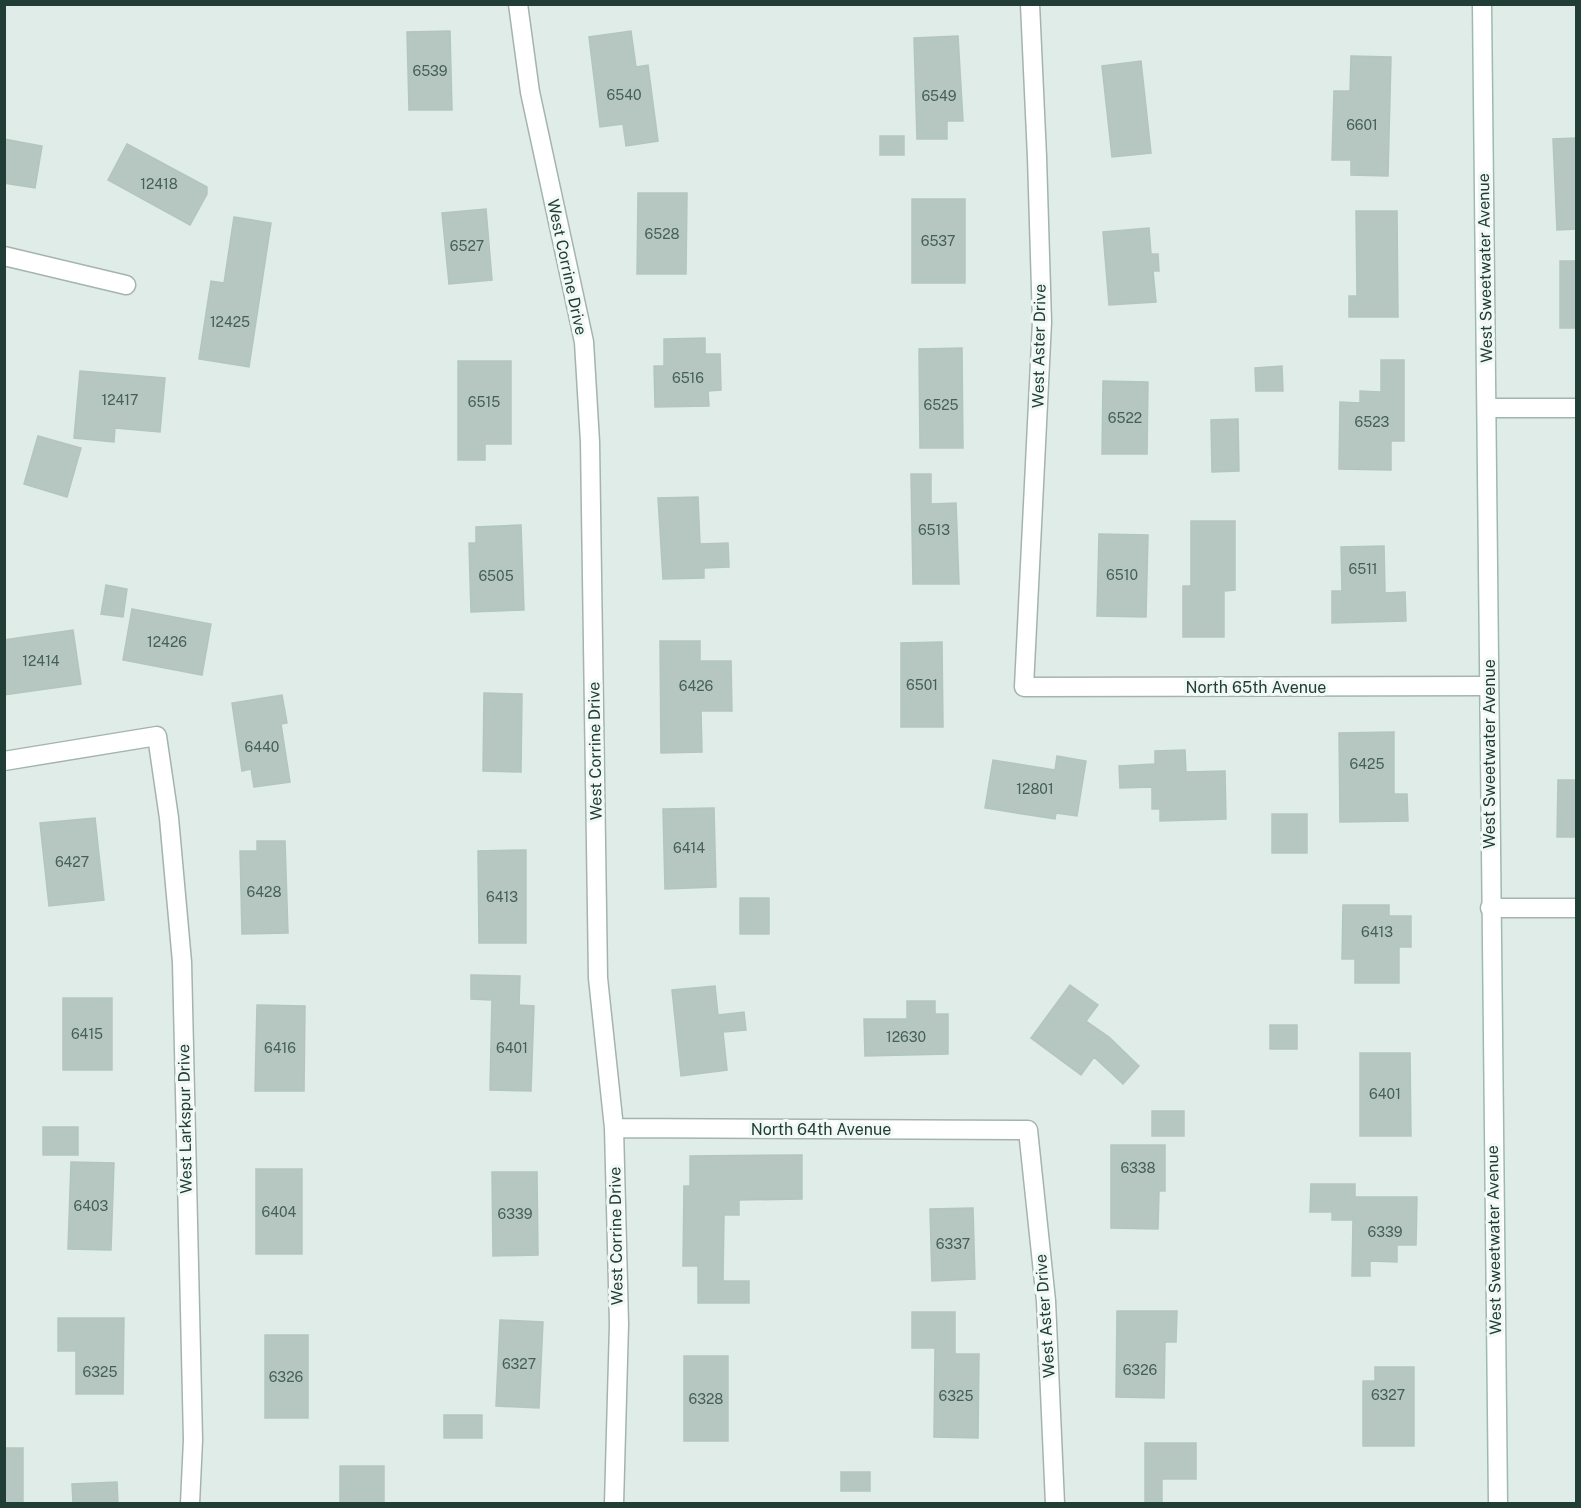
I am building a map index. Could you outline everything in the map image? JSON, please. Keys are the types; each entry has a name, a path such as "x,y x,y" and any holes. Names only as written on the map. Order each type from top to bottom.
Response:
{"street":[{"name":"West Corrine Drive","path":"518,4 530,92 584,342 590,442 598,978 614,1128 619,1324 614,1503"},
{"name":"West Aster Drive","path":"1024,687 1042,322 1030,4"},
{"name":"West Sweetwater Avenue","path":"1482,4 1497,1503"},
{"path":"4,256 126,285"},
{"path":"1486,408 1576,408"},
{"name":"North 65th Avenue","path":"1024,687 1488,686"},
{"name":"West Larkspur Drive","path":"4,761 157,736 169,818 182,962 193,1428 190,1503"},
{"path":"1490,908 1576,908"},
{"name":"North 64th Avenue","path":"614,1128 1028,1130"},
{"name":"West Aster Drive","path":"1028,1130 1046,1301 1055,1503"}],"building":[{"path":"450,31 452,110 409,110 407,32"},
{"path":"631,31 636,67 648,65 658,141 626,146 623,124 600,127 589,37"},
{"path":"958,36 963,121 947,121 947,139 917,139 914,38"},
{"path":"1351,56 1391,57 1388,176 1351,175 1351,160 1332,160 1334,91 1350,91"},
{"path":"1141,61 1151,153 1112,157 1102,66"},
{"path":"880,136 904,136 904,155 880,155"},
{"path":"1576,138 1576,229 1557,230 1553,139"},
{"path":"4,139 42,146 35,188 4,183"},
{"path":"127,144 207,187 207,194 190,225 108,180"},
{"path":"638,193 687,193 686,274 637,274"},
{"path":"912,199 965,199 965,283 912,283"},
{"path":"486,209 492,280 449,284 442,213"},
{"path":"1356,211 1397,211 1398,317 1349,317 1349,296 1357,296"},
{"path":"234,217 271,223 249,367 199,359 211,281 224,283"},
{"path":"1149,228 1151,254 1158,254 1159,271 1153,271 1156,302 1109,305 1103,232"},
{"path":"1560,261 1576,261 1576,328 1560,328"},
{"path":"705,338 705,354 720,354 721,390 708,391 709,406 655,407 654,366 664,366 664,339"},
{"path":"962,348 963,448 920,448 919,349"},
{"path":"1381,360 1404,360 1404,441 1391,441 1391,470 1339,469 1340,402 1360,403 1360,391 1381,392"},
{"path":"458,361 511,361 511,444 485,444 485,460 458,460"},
{"path":"1282,366 1283,391 1256,391 1255,368"},
{"path":"80,371 165,378 160,432 115,428 114,442 74,438"},
{"path":"1103,381 1148,382 1147,454 1102,454"},
{"path":"1238,419 1239,471 1212,472 1211,420"},
{"path":"38,436 81,448 67,497 24,484"},
{"path":"911,474 931,474 931,504 956,503 959,584 913,584"},
{"path":"698,497 700,544 728,543 729,567 704,568 704,578 663,579 658,498"},
{"path":"1191,521 1235,521 1235,590 1224,591 1224,637 1183,637 1183,586 1191,586"},
{"path":"521,525 524,610 471,612 469,543 476,543 476,527"},
{"path":"1099,534 1148,535 1146,617 1097,616"},
{"path":"1384,546 1385,593 1405,592 1406,621 1332,623 1332,591 1342,591 1341,547"},
{"path":"106,585 127,589 123,617 101,614"},
{"path":"132,609 211,624 202,675 123,660"},
{"path":"73,630 81,684 4,695 4,640"},
{"path":"660,641 700,641 700,661 731,661 732,711 701,711 702,752 661,753"},
{"path":"942,642 943,727 901,727 901,643"},
{"path":"484,693 522,694 521,772 483,771"},
{"path":"282,695 287,723 281,724 290,782 254,787 251,769 242,771 232,703"},
{"path":"1394,732 1394,794 1407,794 1408,821 1340,822 1339,733"},
{"path":"1185,750 1186,772 1225,771 1226,819 1160,821 1160,809 1152,809 1152,787 1120,788 1119,766 1155,764 1155,751"},
{"path":"1057,756 1086,761 1077,816 1056,813 1055,819 985,808 993,760 1055,770"},
{"path":"1558,780 1576,780 1576,837 1557,837"},
{"path":"714,808 716,887 665,889 663,809"},
{"path":"1272,814 1307,814 1307,853 1272,853"},
{"path":"95,818 104,900 49,906 40,823"},
{"path":"257,841 285,841 288,933 242,934 240,851 257,851"},
{"path":"526,850 526,943 479,943 478,851"},
{"path":"740,898 769,898 769,934 740,934"},
{"path":"1343,905 1389,905 1389,916 1411,916 1411,947 1399,947 1399,983 1355,983 1355,959 1342,959"},
{"path":"471,975 520,976 519,1005 534,1006 531,1091 490,1090 492,1000 471,999"},
{"path":"1070,985 1098,1005 1086,1021 1109,1037 1139,1066 1123,1084 1094,1057 1081,1075 1031,1038"},
{"path":"715,986 718,1015 744,1012 746,1030 723,1032 727,1070 681,1076 672,990"},
{"path":"63,998 112,998 112,1070 63,1070"},
{"path":"907,1001 935,1001 935,1014 948,1014 948,1054 865,1056 864,1019 907,1019"},
{"path":"257,1005 305,1006 304,1091 255,1091"},
{"path":"1270,1025 1297,1025 1297,1049 1270,1049"},
{"path":"1360,1053 1410,1053 1411,1136 1360,1136"},
{"path":"1152,1111 1184,1111 1184,1136 1152,1136"},
{"path":"43,1127 78,1127 78,1155 43,1155"},
{"path":"1111,1145 1165,1145 1165,1191 1159,1191 1158,1229 1111,1228"},
{"path":"802,1155 802,1199 739,1200 739,1215 724,1215 723,1281 749,1281 749,1303 698,1303 698,1266 683,1266 684,1186 690,1186 690,1156"},
{"path":"71,1162 114,1163 111,1250 68,1249"},
{"path":"256,1169 302,1169 302,1254 256,1254"},
{"path":"492,1172 537,1172 538,1255 493,1256"},
{"path":"1311,1184 1355,1184 1355,1197 1417,1197 1416,1245 1397,1245 1397,1262 1370,1261 1370,1276 1352,1276 1353,1220 1332,1220 1332,1212 1310,1212"},
{"path":"973,1208 975,1279 932,1281 930,1209"},
{"path":"1117,1311 1177,1311 1176,1342 1165,1342 1164,1398 1116,1397"},
{"path":"912,1312 955,1312 955,1354 979,1354 978,1438 934,1437 935,1348 912,1348"},
{"path":"58,1318 124,1318 123,1394 76,1394 76,1351 58,1351"},
{"path":"500,1320 543,1322 539,1408 496,1406"},
{"path":"265,1335 308,1335 308,1418 265,1418"},
{"path":"684,1356 728,1356 728,1441 684,1441"},
{"path":"1375,1367 1414,1367 1414,1446 1363,1446 1363,1381 1375,1381"},
{"path":"444,1415 482,1415 482,1438 444,1438"},
{"path":"1145,1443 1196,1443 1196,1479 1162,1479 1162,1503 1145,1503"},
{"path":"4,1448 23,1448 23,1503 4,1503"},
{"path":"340,1466 384,1466 384,1503 340,1503"},
{"path":"841,1472 870,1472 870,1491 841,1491"},
{"path":"117,1482 118,1503 73,1503 72,1484"}]}
